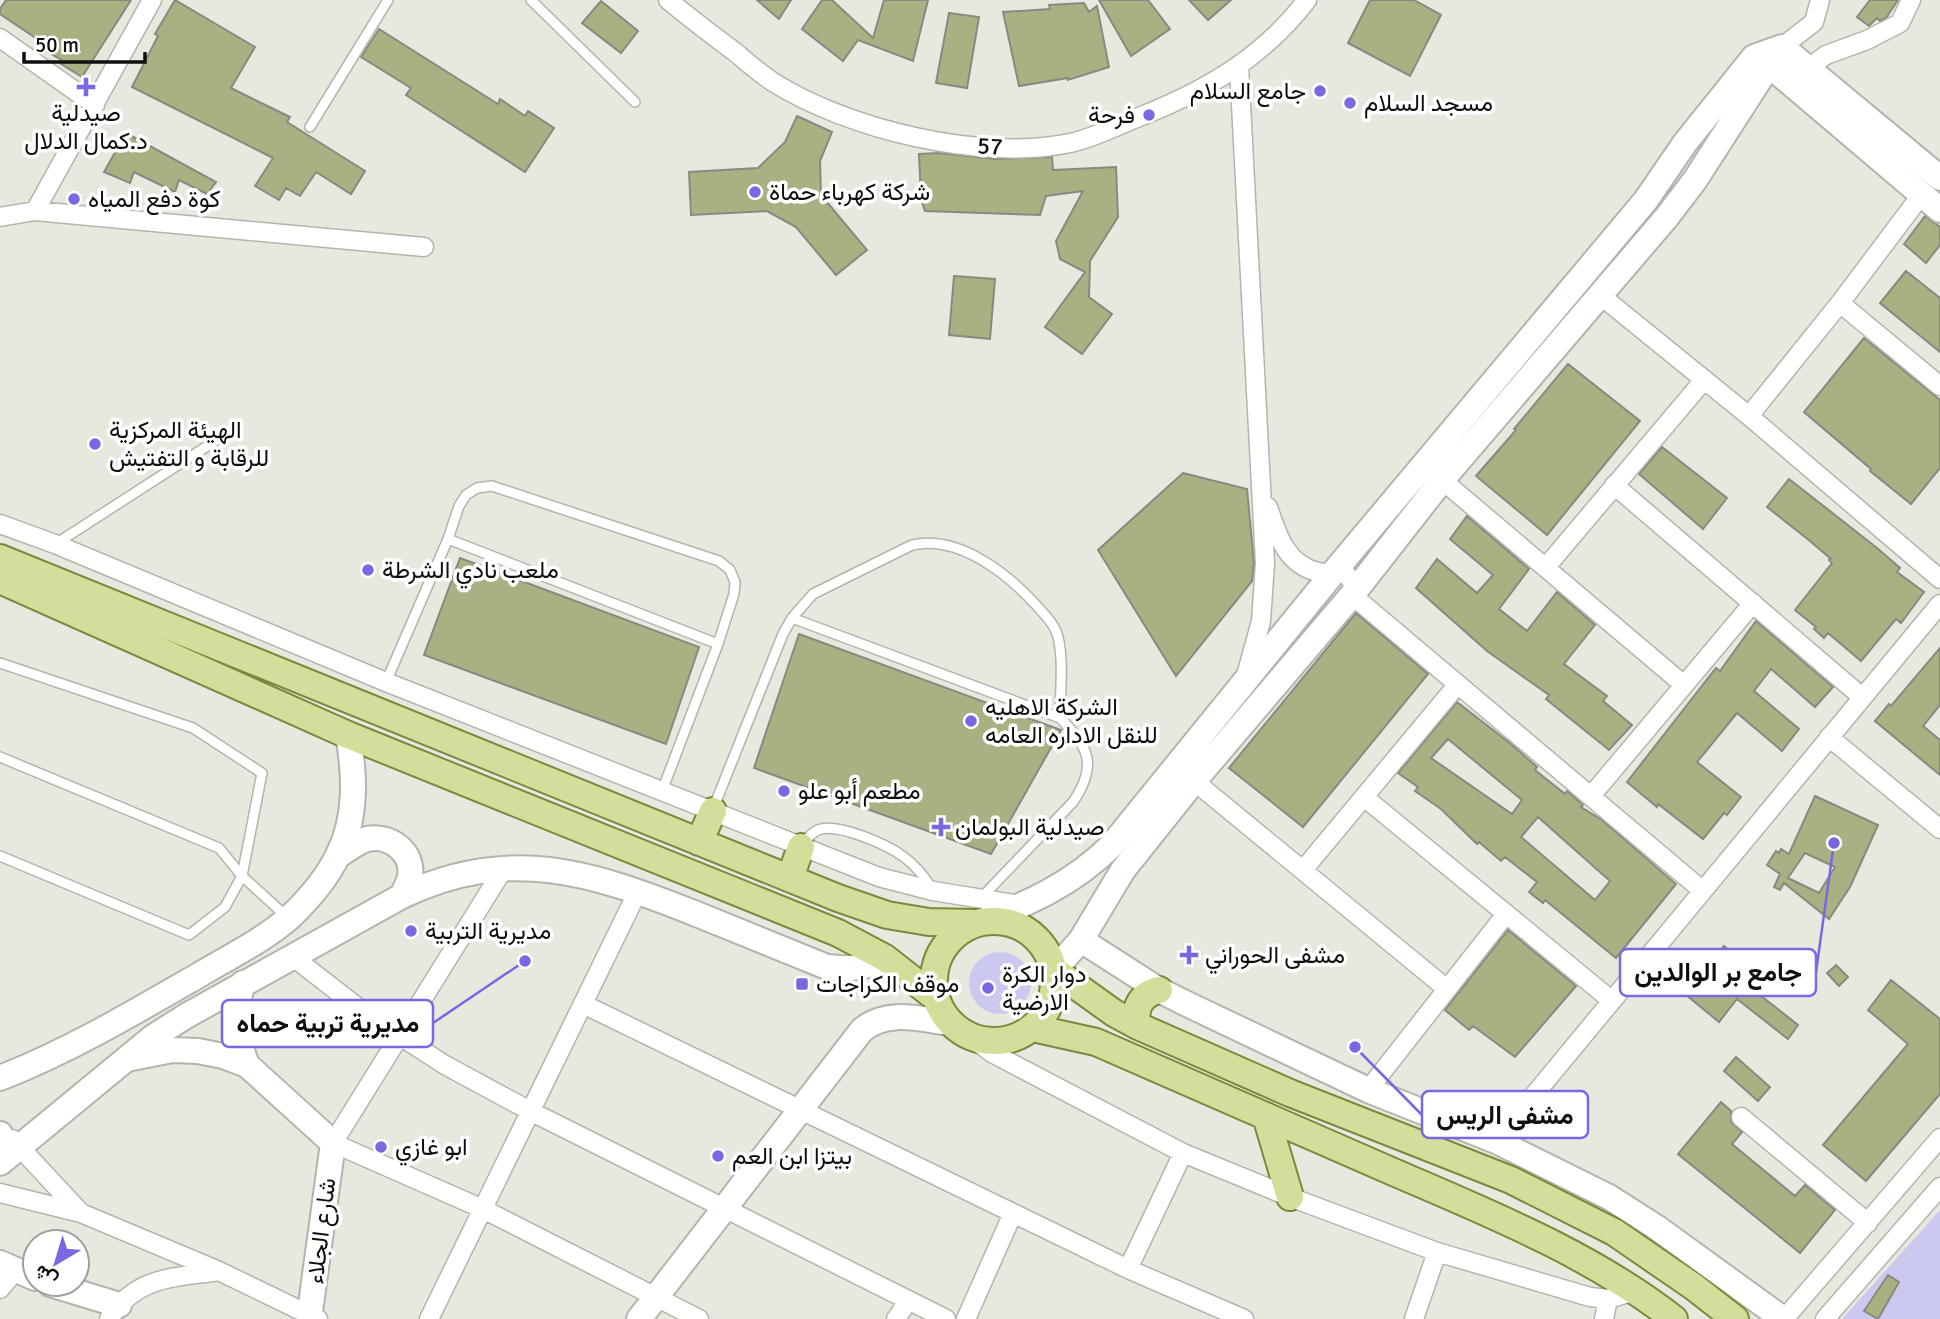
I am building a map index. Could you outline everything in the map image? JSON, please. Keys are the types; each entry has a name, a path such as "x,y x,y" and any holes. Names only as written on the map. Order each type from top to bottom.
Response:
{"main road":[{"path":"1775,56 1934,194"},
{"path":"1054,970 1081,940 1123,870 1194,780 1352,595 1442,480 1666,218 1695,180 1775,56"},
{"path":"0,558 699,842 887,915 929,922 980,910 1025,905 1080,874 1112,845 1333,573 1646,200 1685,143 1754,57 1775,56 1807,69 1934,194"},
{"path":"0,580 348,735 838,933 885,958 936,998 961,1030"},
{"path":"0,1078 37,1064 162,996 265,936 289,918 307,900 339,855 354,796 348,735"},
{"path":"699,842 713,811"},
{"path":"339,855 364,840 376,838 397,845 409,864 410,876 402,896"},
{"path":"790,878 801,847"},
{"path":"0,1163 7,1141 123,1061 153,1037 243,983 402,896 433,881 471,872 504,868 573,872 638,891 827,967 848,970 866,967 885,958"},
{"path":"639,1319 801,1108 872,1021 884,1017 899,1017 961,1030 987,1041 1004,1041 1034,1028 1052,1002 1055,986 1054,970 1047,951 1034,936 1017,925 997,921 980,910"},
{"path":"936,998 934,979 937,960 946,944 980,910"},
{"path":"1081,940 1159,990 1367,1090 1496,1141 1618,1203 1666,1234 1783,1319"},
{"path":"1054,970 1114,1013 1138,1026 1313,1103 1511,1180 1614,1233 1735,1319"},
{"path":"243,983 237,1024 238,1038 247,1065"},
{"path":"1138,1026 1136,1012 1141,999 1159,990"},
{"path":"1034,1028 1096,1042 1536,1236 1635,1291 1674,1319"},
{"path":"123,1061 147,1053 185,1050 223,1056 247,1065 333,1143"},
{"path":"1266,1116 1290,1197"},
{"name":"شارع الجلاء","path":"313,1317 333,1143"},
{"path":"82,1298 114,1312"}],"street":[{"path":"35,211 152,0"},
{"name":"57","path":"674,2 772,81 828,109 886,130 947,143 1030,147 1071,143 1187,98 1239,65 1280,30 1307,0"},
{"path":"1775,56 1814,22 1820,0"},
{"path":"1807,69 1826,55 1867,40 1900,23 1911,0"},
{"path":"0,38 95,105"},
{"path":"1239,65 1265,563 1264,602 1257,640 1244,682"},
{"path":"1749,416 1840,303 1934,194"},
{"path":"0,217 35,211 424,247"},
{"path":"1600,295 1749,416 1940,579"},
{"path":"1840,303 1940,386"},
{"path":"1546,567 1704,380"},
{"path":"1442,480 1684,685"},
{"path":"1614,485 1862,697"},
{"path":"1261,488 1279,539 1291,557 1314,571 1340,572 1351,578 1354,584 1352,595 1703,891"},
{"path":"0,524 55,544 386,682 801,847 879,877 933,891 980,910"},
{"path":"1591,796 1753,603"},
{"path":"1496,1141 1940,604"},
{"path":"1303,870 1458,684"},
{"path":"1829,737 1940,829"},
{"path":"1194,780 1447,989"},
{"path":"1364,797 1611,1000"},
{"path":"504,868 333,1143 483,1209 699,1319"},
{"path":"429,1319 638,891"},
{"path":"1367,1090 1506,915"},
{"path":"293,957 399,1037 530,1111 946,1319"},
{"path":"583,1003 1128,1269 1235,1317"},
{"path":"961,1030 992,1054 1183,1153 1290,1197 1437,1252 1590,1297 1608,1299 1635,1291"},
{"path":"1741,1117 1868,1223"},
{"path":"0,1123 7,1141 81,1213"},
{"path":"1783,1319 1940,1138"},
{"path":"1128,1269 1183,1153"},
{"path":"1825,1319 1940,1187"},
{"path":"0,1193 81,1213 219,1271 313,1317"},
{"path":"966,1319 1013,1213"},
{"path":"1414,1319 1437,1252"},
{"path":"0,1289 17,1270"},
{"path":"114,1312 132,1291 150,1282 219,1271"},
{"path":"1604,1319 1608,1299"},
{"path":"896,1319 908,1301"}],"lane":[{"path":"310,127 388,0"},
{"path":"531,0 635,102"},
{"path":"55,544 226,434"},
{"path":"386,682 448,539 459,506 467,495 477,488 492,486 719,561 730,570 735,582 734,594 718,644 662,791"},
{"path":"448,539 718,644"},
{"path":"713,811 772,660 792,618 813,594 912,545 926,542 942,544 989,563 1019,586 1049,620 1057,634 1060,651 1060,718"},
{"path":"792,618 1060,718 1077,735 1087,751 1088,772 1083,788 980,910"},
{"path":"0,663 193,728 262,773 242,876 225,907 189,935 0,856"},
{"path":"0,757 219,848 242,876 289,918"},
{"path":"801,847 810,835 819,829 843,830 902,855 920,872 933,891"}],"shaded area":[{"path":"1000,952 1022,961 1031,983 1022,1005 1000,1014 978,1005 969,983 978,961"},
{"path":"1940,1210 1940,1319 1842,1319"}],"building":[{"path":"6,0 131,0 82,77 43,49 46,45 0,14"},
{"path":"175,0 255,47 231,88 290,117 287,122 365,171 351,194 316,172 300,196 286,188 279,200 255,186 273,158 132,87 158,36 155,34"},
{"path":"757,0 791,0 779,19"},
{"path":"822,0 832,0 873,38 884,0 928,0 913,61 858,40 843,61 802,29"},
{"path":"1099,0 1148,0 1170,29 1131,56"},
{"path":"1189,0 1231,0 1208,20"},
{"path":"1370,0 1414,0 1441,15 1410,76 1348,43"},
{"path":"1870,0 1898,0 1886,18 1880,21 1877,18 1869,26 1857,17"},
{"path":"601,1 638,31 621,53 582,23"},
{"path":"1084,3 1089,12 1097,6 1109,67 1068,80 1019,86 1003,12 1050,9 1049,5"},
{"path":"949,13 979,17 967,88 936,83"},
{"path":"379,29 498,104 500,99 525,116 528,111 554,128 525,172 406,95 411,88 361,57"},
{"path":"797,116 832,132 820,161 821,195 867,250 836,275 796,227 767,211 691,215 689,172 758,168 785,142"},
{"path":"126,133 216,182 207,194 179,180 175,192 134,172 130,183 104,172"},
{"path":"939,153 996,159 1052,157 1053,170 1116,167 1118,217 1090,261 1089,297 1112,314 1082,354 1045,327 1085,272 1060,259 1056,241 1083,191 1046,196 1040,215 925,211 921,199 919,154"},
{"path":"1925,216 1940,227 1940,245 1926,263 1904,244"},
{"path":"1906,271 1940,298 1940,352 1880,303"},
{"path":"954,276 995,279 990,339 949,335"},
{"path":"1864,338 1940,400 1940,468 1911,504 1804,412"},
{"path":"1568,364 1640,421 1547,535 1476,476"},
{"path":"1662,447 1727,498 1703,529 1639,474"},
{"path":"1183,473 1247,489 1254,563 1252,581 1176,676 1098,550"},
{"path":"1789,479 1877,548 1900,568 1897,572 1924,592 1901,623 1896,619 1861,661 1828,633 1824,638 1814,629 1816,627 1795,610 1832,563 1829,560 1831,559 1767,507"},
{"path":"1467,516 1529,569 1499,609 1527,631 1557,592 1595,625 1564,664 1607,696 1603,701 1632,725 1609,750 1546,699 1549,695 1487,651 1416,588 1437,559 1477,593 1493,575 1450,539"},
{"path":"460,558 699,647 666,744 424,655"},
{"path":"1356,613 1428,674 1303,827 1229,768"},
{"path":"1756,621 1833,687 1815,707 1771,669 1754,691 1799,729 1782,751 1737,713 1697,762 1741,797 1703,839 1627,782 1716,668 1720,671"},
{"path":"799,634 1061,730 991,854 754,768"},
{"path":"1940,648 1940,705 1923,726 1940,740 1940,775 1875,721"},
{"path":"1457,702 1511,744 1537,767 1535,770 1565,794 1567,791 1583,805 1581,807 1602,820 1676,884 1616,958 1545,900 1543,903 1529,892 1537,882 1505,857 1501,861 1479,842 1477,844 1441,809 1415,791 1418,787 1398,773","holes":["1448,739 1522,800 1512,814 1431,758","1538,817 1610,881 1595,900 1521,837"]},
{"path":"1815,796 1878,825 1850,887 1829,919 1784,883 1780,890 1774,887 1780,874 1767,865 1776,851 1779,853 1781,849 1789,854","holes":["1805,853 1835,867 1819,893 1788,878"]},
{"path":"1508,930 1576,986 1515,1057 1473,1026 1469,1030 1445,1010"},
{"path":"1724,946 1758,974 1751,988 1798,1025 1788,1039 1737,999 1719,1022 1685,994"},
{"path":"1836,965 1848,977 1839,986 1827,973"},
{"path":"1891,980 1940,1019 1940,1094 1866,1181 1823,1145 1908,1044 1868,1010"},
{"path":"1736,1057 1770,1087 1758,1101 1724,1071"},
{"path":"1721,1102 1731,1111 1731,1122 1742,1132 1732,1144 1795,1196 1805,1185 1835,1210 1800,1253 1678,1154"},
{"path":"1888,1275 1899,1282 1878,1319 1864,1311"}],"place":[{"name":"صيدلية د.كمال الدلال","path":"86,87"},
{"name":"جامع السلام","path":"1320,91"},
{"name":"مسجد السلام","path":"1350,103"},
{"name":"فرحة","path":"1149,115"},
{"name":"شركة كهرباء حماة","path":"755,192"},
{"name":"كوة دفع المياه","path":"74,199"},
{"name":"الهيئة المركزية للرقابة و التفتيش","path":"95,444"},
{"name":"ملعب نادي الشرطة","path":"368,570"},
{"name":"الشركة الاهليه للنقل الاداره العامه","path":"971,721"},
{"name":"مطعم أبو علو","path":"784,791"},
{"name":"صيدلية البولمان","path":"941,827"},
{"name":"جامع بر الوالدين","path":"1834,843"},
{"name":"مديرية التربية","path":"411,931"},
{"name":"مشفى الحوراني","path":"1189,955"},
{"name":"مديرية تربية حماه","path":"525,961"},
{"name":"موقف الكراجات","path":"802,984"},
{"name":"دوار الكرة الارضية","path":"988,988"},
{"name":"مشفى الريس","path":"1355,1047"},
{"name":"ابو غازي","path":"381,1147"},
{"name":"بيتزا ابن العم","path":"718,1156"}]}
